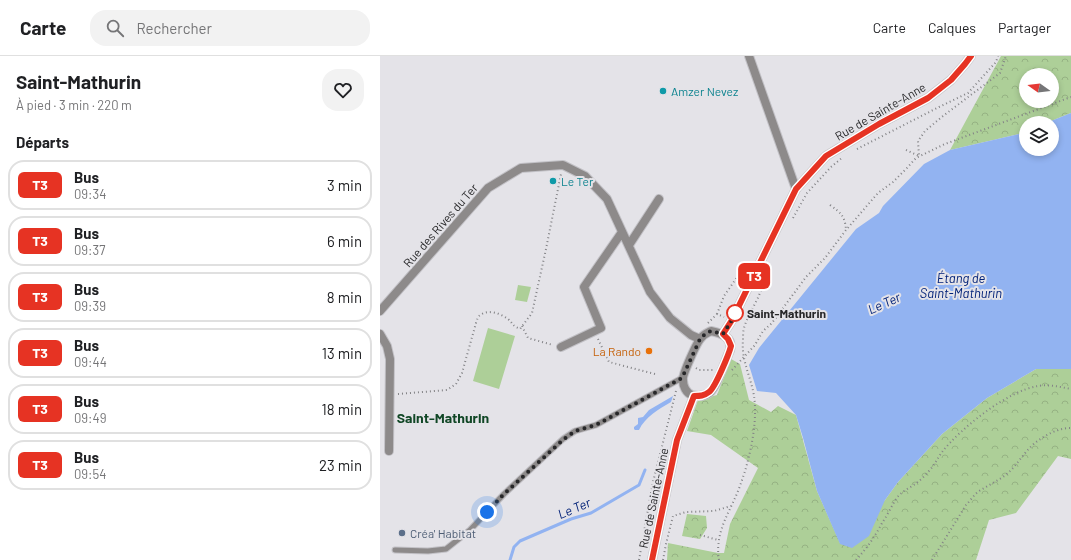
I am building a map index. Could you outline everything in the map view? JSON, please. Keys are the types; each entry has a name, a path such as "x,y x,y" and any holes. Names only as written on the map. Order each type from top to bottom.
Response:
{"street":[{"path":"749,56 796,189"},
{"name":"Rue de Sainte-Anne","path":"723,334 732,320 796,189 826,156 879,124 928,98 951,80 971,56"},
{"path":"563,165 585,176 607,199 650,292 670,318 691,335 700,339"},
{"name":"Rue des Rives du Ter","path":"380,311 488,188 521,168 563,165"},
{"path":"629,245 659,199"},
{"path":"561,347 601,328 584,287 622,232"},
{"path":"711,331 723,334 728,339 731,346 720,373 711,391 702,396 694,396 685,389 679,380 700,339 706,333 711,331"},
{"path":"380,334 387,346 390,359 389,451"},
{"name":"Rue de Sainte-Anne","path":"652,560 677,440 694,396"}],"lane":[{"path":"395,550 428,551 446,549 470,530 504,494 564,439 575,431 596,425 679,380"}],"path":[{"path":"854,151 939,106 968,93 996,62 998,56"},
{"path":"919,156 918,141 926,131 943,116 1000,73 1006,56"},
{"path":"744,358 755,345 763,331 772,323 806,277 826,258 846,230 878,193 893,182 916,158 945,144 1071,98"},
{"path":"906,150 919,156"},
{"path":"793,218 807,193 831,167 847,154"},
{"path":"390,394 447,390 456,384 462,373 479,317 485,313 493,312 499,314 513,326 520,329 532,314 563,165"},
{"path":"830,205 843,217 846,230"},
{"path":"717,314 724,296 740,273 753,277 762,287"},
{"path":"719,560 718,540 723,522 741,483 750,453 755,411 754,397 744,362 742,349 745,326 762,287 764,274"},
{"path":"522,326 528,338 561,347"},
{"path":"600,343 609,362 655,374"},
{"path":"639,560 653,482 679,380"},
{"path":"856,560 876,533 896,499 903,491 919,481 929,471 950,443 986,411 1008,397 1038,386 1054,386 1071,389"},
{"path":"932,560 966,505 980,490 1014,468 1034,444 1047,435 1063,428 1071,428"},
{"path":"663,560 673,516 686,512 714,511 731,506"},
{"path":"700,535 718,540"}],"green space":[{"path":"1001,56 1071,56 1071,113 1059,118 1059,116 1019,116 1019,134 950,150"},
{"path":"518,285 531,287 527,302 515,300"},
{"path":"488,328 515,336 499,389 473,381"},
{"path":"731,359 740,364 749,400 771,412 778,406 796,415 817,491 840,543 885,500 898,482 942,434 987,398 1036,369 1071,369 1071,459 1058,456 1016,513 989,520 976,560 667,560 668,543 724,553 730,524 758,468 711,435 687,431 698,400 717,395"},
{"path":"687,514 706,516 707,528 700,539 682,536"}],"water":[{"name":"Étang de Saint-Mathurin","path":"1071,113 1071,369 1036,369 987,398 942,434 898,482 885,500 869,536 852,548 840,544 817,491 796,415 776,393 757,391 749,365 759,348 856,229 879,213 883,206 924,164 950,150 1019,134 1019,156 1059,156 1059,118"},
{"path":"673,396 671,402 649,417 639,430 634,429 634,427 638,424 638,418 643,417 649,410"}],"waterway":[{"name":"Le Ter","path":"510,560 514,547 520,541 571,519 591,513 639,485 645,470"}],"bus line":[{"name":"T3","path":"652,560 677,440 694,396 702,396 711,391 731,346 728,339 723,334 732,320 796,189 826,156 879,124 928,98 951,80 971,56"}],"place":[{"name":"Amzer Nevez","path":"663,91"},
{"name":"Le Ter","path":"553,181"},
{"name":"Saint-Mathurin","path":"735,313"},
{"name":"La Rando","path":"649,351"},
{"name":"Créa' Habitat","path":"402,533"}],"district":[{"name":"Saint-Mathurin","path":"443,417"}],"route":[{"path":"487,512 504,494 564,439 575,431 596,425 682,378 700,339 706,333 711,331 723,334 735,313"}]}
